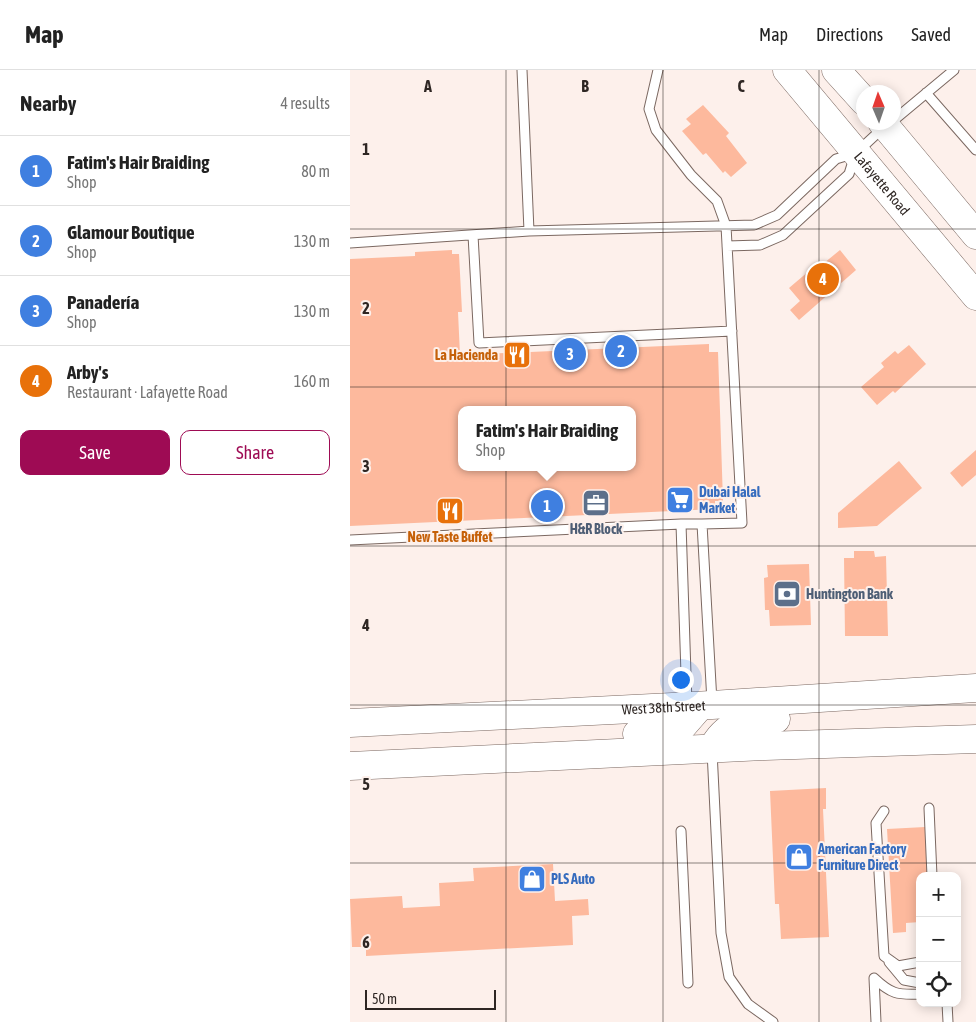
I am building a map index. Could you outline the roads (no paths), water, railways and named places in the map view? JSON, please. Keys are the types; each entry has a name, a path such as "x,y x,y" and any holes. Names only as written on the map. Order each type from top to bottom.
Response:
{"main road":[{"name":"Lafayette Road","path":"787,70 976,296"},
{"path":"836,70 856,92"},
{"path":"894,130 976,235"},
{"name":"West 38th Street","path":"350,723 700,706 976,688"},
{"path":"712,749 720,737 736,723 863,712 897,692"},
{"path":"565,755 605,736 680,729 700,706"},
{"path":"350,766 565,755 976,739"}],"lane":[{"path":"522,70 529,231"},
{"path":"350,540 742,522 726,226 717,201 691,175 656,130 649,109 658,70"},
{"path":"901,113 954,70"},
{"path":"926,93 976,150"},
{"path":"350,243 529,231 754,224 777,215 836,159 856,153 881,130"},
{"path":"727,246 760,245 783,235 849,174 856,153"},
{"path":"473,235 479,343 732,331"},
{"path":"682,524 700,706"},
{"path":"700,706 702,524"},
{"path":"712,749 720,933 729,977 748,1004 773,1022"},
{"path":"929,808 932,872"},
{"path":"884,811 876,823 884,956 894,972 904,980 916,982"},
{"path":"681,831 688,983"},
{"path":"884,956 898,966 916,963"},
{"path":"876,1022 874,978 885,988 899,995 916,994"},
{"path":"947,1007 948,1022"}],"place":[{"name":"Arby's","path":"823,279"},
{"name":"Glamour Boutique","path":"621,351"},
{"name":"Panadería","path":"570,354"},
{"name":"La Hacienda","path":"517,355"},
{"name":"Dubai Halal Market","path":"680,500"},
{"name":"H&R Block","path":"596,503"},
{"name":"Fatim's Hair Braiding","path":"547,506"},
{"name":"New Taste Buffet","path":"450,511"},
{"name":"Huntington Bank","path":"787,594"},
{"name":"American Factory Furniture Direct","path":"799,857"},
{"name":"PLS Auto","path":"532,879"}]}
